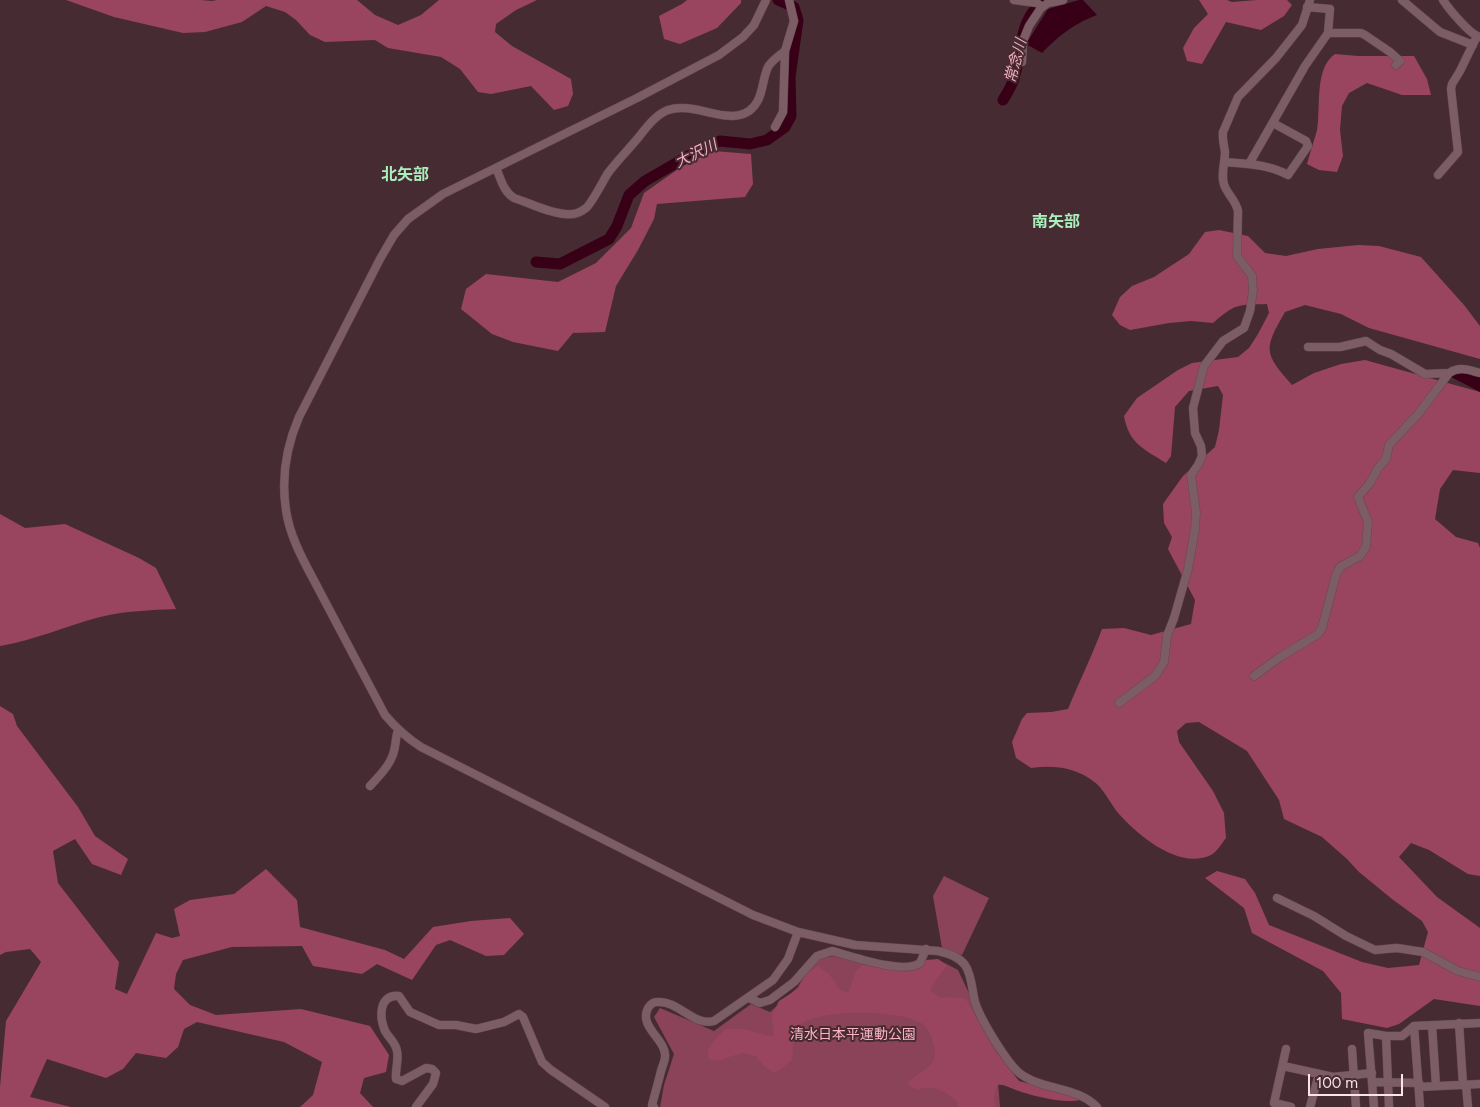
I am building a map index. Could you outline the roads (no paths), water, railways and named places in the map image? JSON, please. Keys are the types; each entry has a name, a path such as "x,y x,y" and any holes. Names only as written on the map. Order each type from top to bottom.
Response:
{"street":[{"path":"766,0 754,25 744,37 719,55 443,194 408,219 394,235 376,266 291,436 285,458 283,478 286,511 295,544 385,715 398,730 412,741 753,915 798,932 856,945 926,949 948,954 965,966 981,1017 1016,1070 1030,1080 1079,1095 1097,1107"},
{"path":"775,126 784,112 784,51 794,21 789,0"},
{"path":"1014,0 1037,4 1042,7"},
{"path":"1022,62 1023,41 1029,26 1042,7 1048,3 1061,0"},
{"path":"1402,0 1440,32 1472,45"},
{"path":"1438,174 1458,152 1451,89 1478,36 1462,23 1443,0"},
{"path":"1119,703 1155,676 1164,662 1167,636 1188,569 1195,529 1196,512 1191,475 1202,456 1193,418 1193,408 1200,377 1204,366 1223,341 1244,328 1250,311 1253,290 1252,276 1238,256 1238,211 1237,204 1225,188 1223,132 1238,97 1276,58 1302,25 1309,4 1330,8 1328,33 1305,66 1249,164"},
{"path":"1328,33 1361,33 1400,61 1396,66"},
{"path":"496,168 505,189 514,198 562,214 581,211 588,207 609,172 652,121 667,110 691,108 724,116 742,115 751,110 757,102 769,66 784,51"},
{"path":"1224,162 1249,164 1277,170 1288,175 1308,146 1306,141 1273,123"},
{"path":"1308,346 1340,348 1366,340 1380,350 1391,354 1425,374 1449,373"},
{"path":"1254,676 1280,657 1318,634 1322,628 1336,575 1340,567 1360,556 1366,548 1368,522 1358,497 1386,459 1389,445 1419,412 1449,373 1456,368 1462,368 1480,373"},
{"path":"370,786 384,771 392,757 398,730"},
{"path":"1277,898 1375,950 1397,948 1423,952 1458,971 1480,977"},
{"path":"651,1106 665,1056 664,1047 646,1019 646,1012 650,1006 656,1002 663,1003 709,1023 714,1021 773,980 788,959 798,932"},
{"path":"749,998 760,1003 770,1000 794,982 812,960 825,952 832,951 898,967 910,967 920,963 926,949"},
{"path":"416,1107 433,1084 436,1073 432,1069 426,1068 402,1081 396,1079 397,1050 382,1024 381,1005 386,999 393,996 399,996 410,1012 438,1025 476,1028 504,1022 519,1014 523,1017 542,1062 605,1107"},
{"path":"1459,1023 1468,1107"},
{"path":"1374,1107 1368,1033 1402,1036 1414,1026 1480,1023"},
{"path":"1432,1025 1436,1086"},
{"path":"1414,1026 1420,1107"},
{"path":"1386,1036 1389,1107"},
{"path":"1286,1049 1274,1103 1291,1107"},
{"path":"1352,1049 1356,1107"},
{"path":"1282,1066 1333,1077 1354,1075 1372,1077 1387,1082 1419,1085 1480,1084"},
{"path":"1310,1107 1319,1074"}],"waterway":[{"name":"大沢川","path":"536,262 560,264 609,239 617,226 629,195 645,181 704,147 720,141 750,144 767,140 785,127 791,116 790,77 798,20 794,7 778,0"},
{"name":"常念川","path":"1003,100 1014,78 1023,33 1027,23 1039,6 1048,0"}],"district":[{"name":"北矢部","path":"405,175"},
{"name":"南矢部","path":"1056,222"}],"park label":[{"name":"清水日本平運動公園","path":"853,1035"}]}
